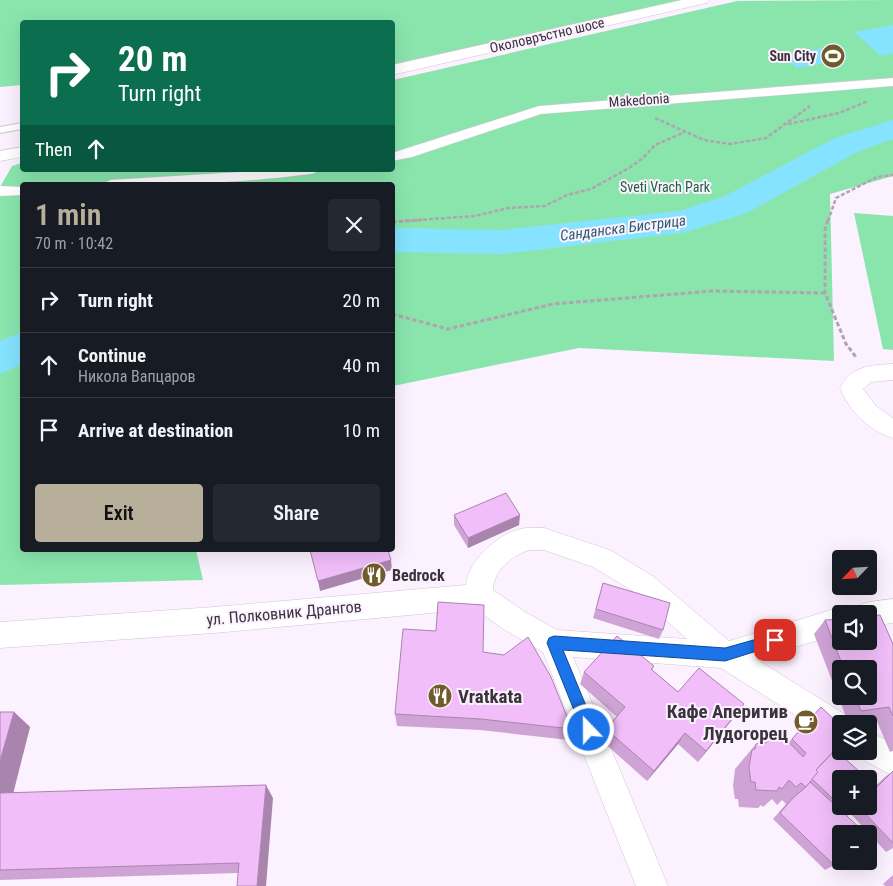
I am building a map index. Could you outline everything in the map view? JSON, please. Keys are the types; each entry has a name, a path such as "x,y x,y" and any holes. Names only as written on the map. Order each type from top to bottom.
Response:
{"street":[{"name":"Околовръстно шосе","path":"395,69 702,0"},
{"name":"Makedonia","path":"395,156 539,110 893,82"},
{"path":"0,156 20,152"},
{"path":"158,182 291,172"},
{"path":"0,191 20,191"},
{"path":"893,372 869,374 856,379 851,388 855,400 864,410 893,429"},
{"path":"832,623 725,655 554,643 515,621 479,596 480,576 495,556 521,540 544,539 601,558 645,585 725,655 832,722"},
{"name":"ул. Полковник Дрангов","path":"0,634 214,620 479,596"},
{"path":"877,613 893,611"},
{"path":"554,643 652,886"},
{"path":"877,751 893,761"}],"lane":[{"path":"0,130 20,126"}],"path":[{"path":"785,125 839,113 874,99"},
{"path":"625,102 704,140 730,144 766,138 811,105"},
{"path":"395,222 475,216 508,208 545,206 567,194 591,189 629,168 643,158 655,145 685,132"},
{"path":"869,374 846,344 825,293 825,229 836,198 877,177 893,175"},
{"path":"395,315 448,329 553,304 712,291 825,293"}],"green space":[{"path":"0,0 702,0 395,70 395,20 20,20 20,85 0,87"},
{"name":"Sveti Vrach Park","path":"893,0 893,176 830,194 834,361 579,348 395,386 395,182 20,182 20,552 196,552 203,580 0,585 0,187 12,166 20,164 20,172 395,172 395,80 737,1"},
{"path":"854,213 893,216 893,350 883,349"}],"water":[{"path":"893,25 893,53 881,56 854,32"},
{"path":"834,46 848,59 796,68 783,55"}],"building":[{"path":"506,493 520,515 468,538 454,515"},
{"path":"311,552 389,552 391,560 318,581"},
{"path":"603,583 670,603 663,630 596,609"},
{"path":"438,602 484,605 483,652 504,655 528,637 551,677 572,729 481,719 395,714 403,629 436,631"},
{"path":"877,615 880,615 893,644 893,716 889,707 861,711 859,705 877,705 877,660 841,660 837,650 877,650"},
{"path":"825,620 832,620 832,638"},
{"path":"617,636 654,666 651,669 678,692 699,668 744,704 706,751 685,733 654,771 606,729 625,707 584,672"},
{"path":"821,707 832,717 832,753 816,770 818,772 806,787 801,783 796,787 789,780 782,789 779,787 777,791 756,790 755,782 751,782 749,767 752,750 755,749 756,744 766,743 773,734 780,733 803,757 806,753 792,739"},
{"path":"0,712 14,712 0,761"},
{"path":"832,753 832,760 846,760 858,770 832,770 832,798 812,779 818,772 816,770"},
{"path":"893,771 893,843 867,815 877,815 877,787"},
{"path":"810,782 832,802 832,815 846,815 857,825 832,825 832,863 780,813"},
{"path":"266,785 257,886 237,886 239,863 0,870 0,793"}],"waterway":[{"name":"Санданска Бистрица","path":"395,240 502,242 682,222 735,205 846,145 893,129"},
{"name":"Санданска Бистрица","path":"0,359 20,347"}],"place":[{"name":"Sun City","path":"833,56"},
{"name":"Bedrock","path":"374,575"},
{"name":"Vratkata","path":"440,696"},
{"name":"Кафе Аперитив Лудогорец","path":"806,722"}],"route":[{"path":"589,730 554,643 725,655 775,640"}]}
